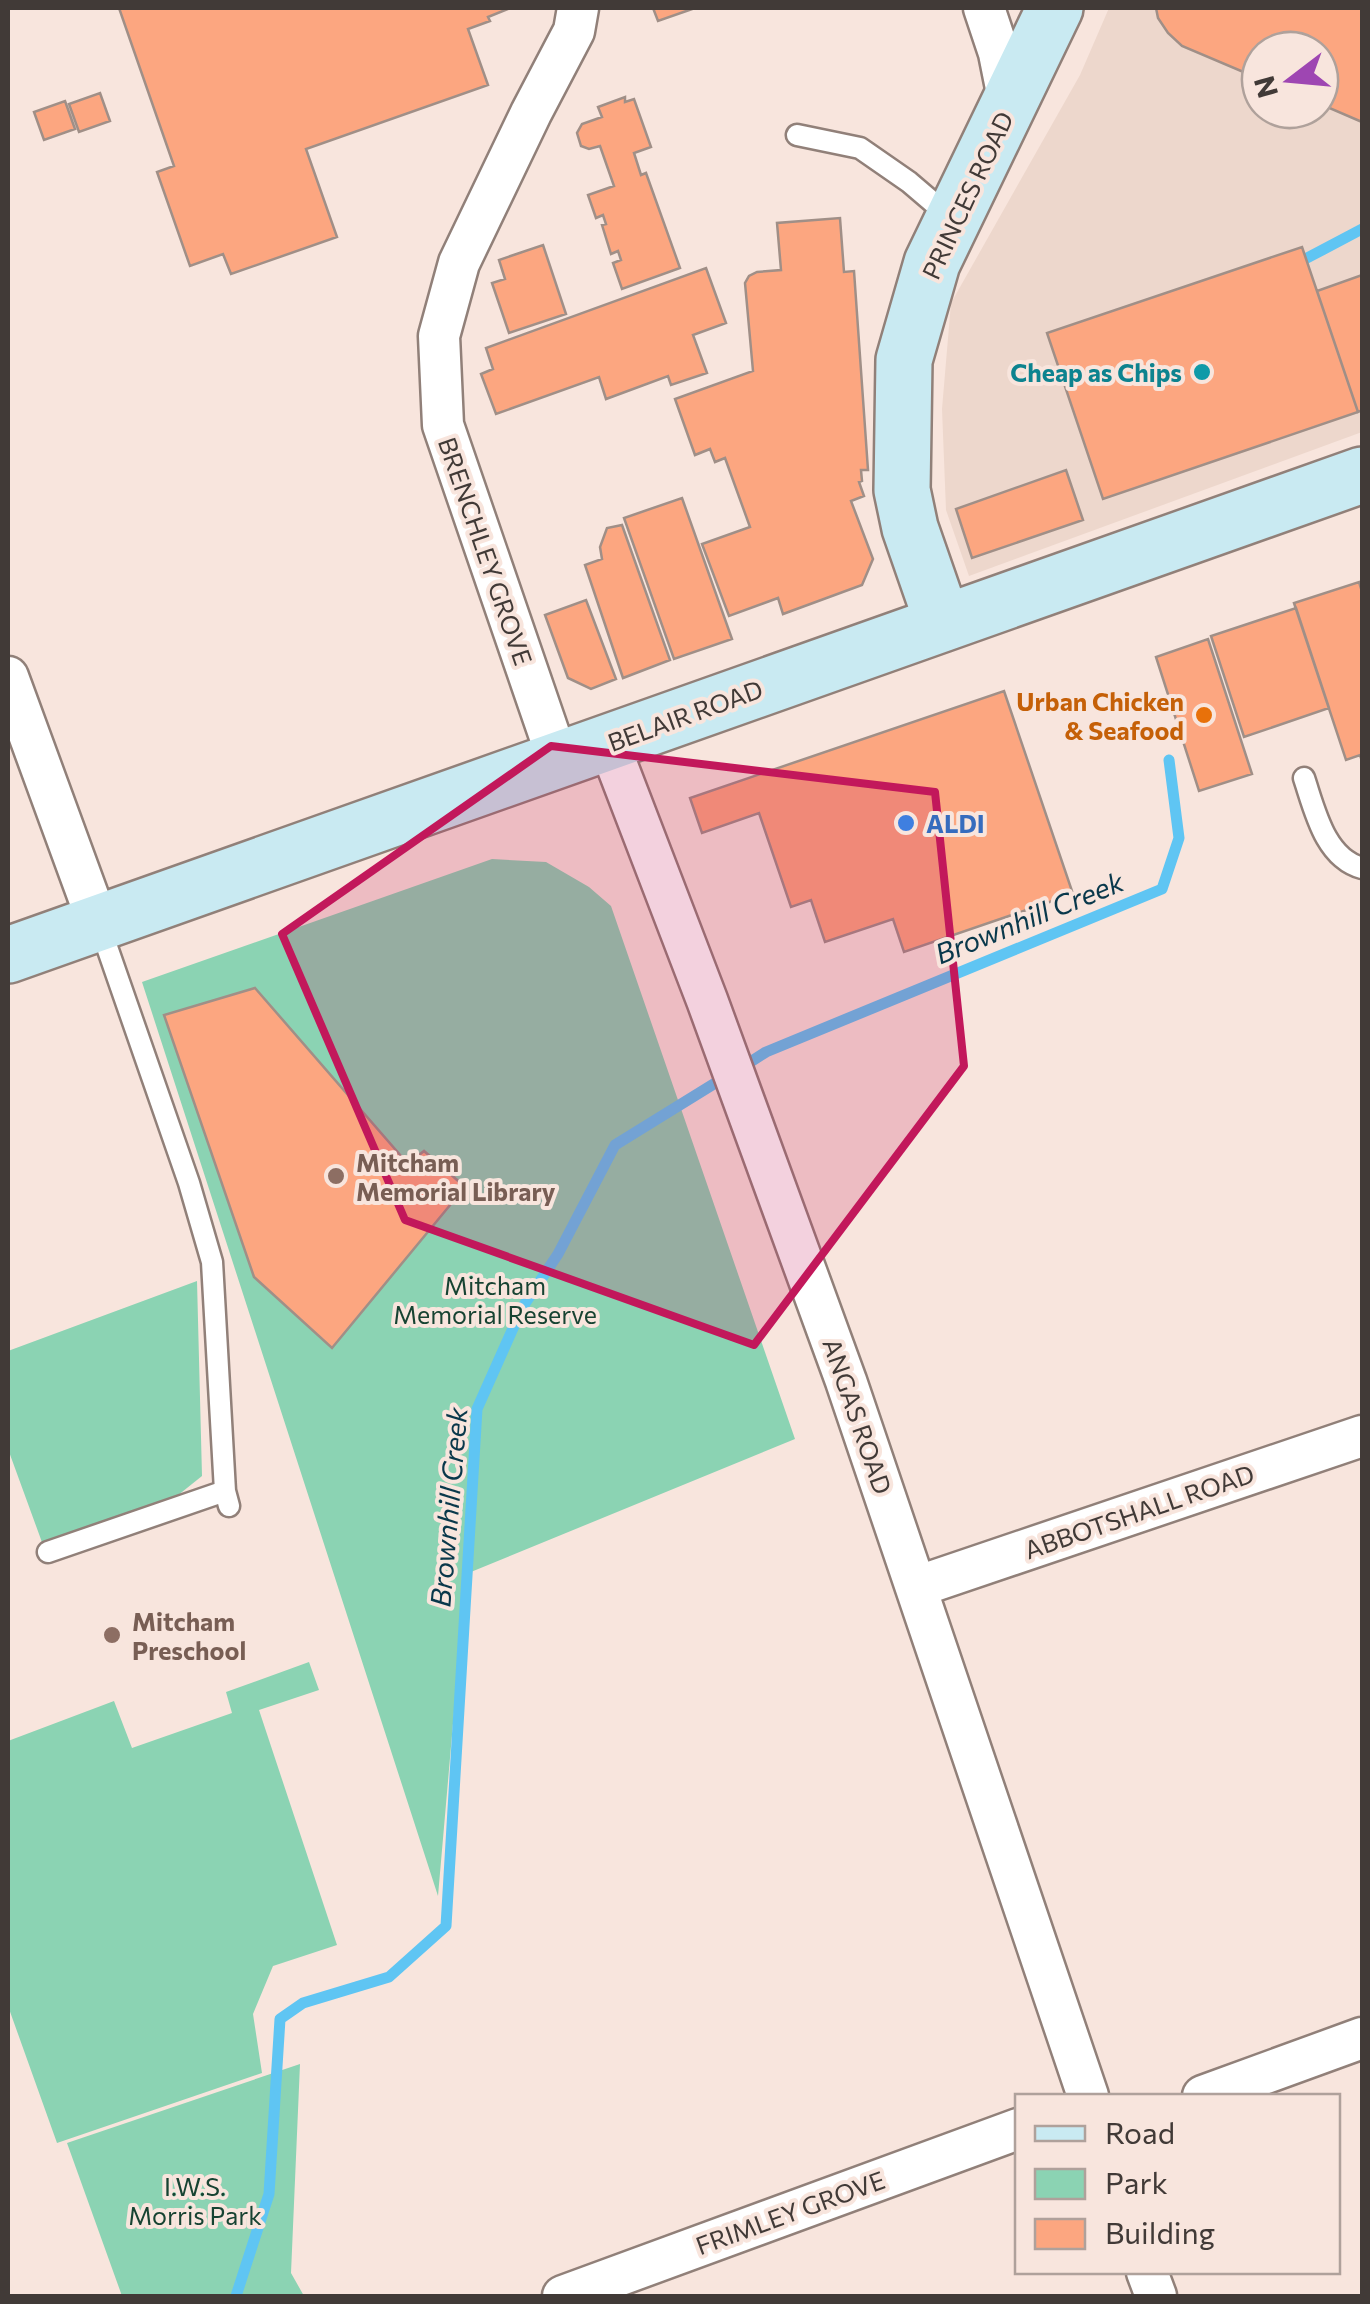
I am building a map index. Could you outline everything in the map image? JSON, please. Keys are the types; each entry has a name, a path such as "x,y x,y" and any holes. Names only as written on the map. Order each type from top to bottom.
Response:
{"main road":[{"name":"PRINCES ROAD","path":"943,624 910,528 902,490 904,360 932,263 1055,8"},
{"name":"BELAIR ROAD","path":"8,955 1362,475"}],"street":[{"name":"BRENCHLEY GROVE","path":"578,8 574,31 459,263 439,336 443,425 532,682 583,751"},
{"path":"984,8 999,53 1009,103"},
{"path":"8,677 98,922"},
{"name":"ANGAS ROAD","path":"583,751 716,1025 846,1381 1087,2094"},
{"name":"ABBOTSHALL ROAD","path":"916,1587 1362,1436"},
{"path":"1208,2094 1362,2038"},
{"name":"FRIMLEY GROVE","path":"563,2296 1015,2130"}],"lane":[{"path":"797,135 860,148 909,182 952,219"},
{"path":"1304,778 1318,823 1333,848 1348,863 1362,868"},
{"path":"48,1552 227,1499 212,1262 199,1211 98,922"}],"highlighted area":[{"path":"551,746 935,792 964,1066 754,1345 405,1220 282,934"}],"shaded area":[{"path":"1109,8 1362,8 1362,432 969,576 946,510 942,409 951,303 1080,75"}],"green space":[{"name":"Mitcham Memorial Reserve","path":"492,859 546,862 589,887 611,906 795,1439 466,1574 438,1896 142,982"},
{"path":"197,1281 202,1476 172,1500 43,1545 8,1449 8,1351"},
{"path":"309,1662 319,1690 259,1710 337,1945 273,1966 253,2014 262,2073 57,2143 8,2006 8,1741 114,1701 132,1748 232,1713 226,1692"},
{"name":"I.W.S. Morris Park","path":"300,2064 291,2273 304,2296 122,2296 67,2143"}],"building":[{"path":"119,8 508,9 468,29 488,85 306,149 337,237 231,274 223,254 190,266 157,172 174,166"},
{"path":"653,8 695,8 658,21"},
{"path":"1156,8 1362,8 1362,122 1340,113 1340,30 1240,30 1240,71 1182,46 1158,18"},
{"path":"100,93 110,121 79,132 69,104"},
{"path":"625,97 625,102 634,99 651,147 634,153 641,175 646,173 680,268 622,289 613,263 621,260 618,251 611,254 603,215 596,218 588,195 614,186 600,146 581,146 577,133 582,124 602,117 598,107"},
{"path":"65,101 75,129 44,140 34,112"},
{"path":"840,218 844,272 854,271 868,470 861,470 859,482 864,496 851,501 873,559 862,585 783,614 778,598 729,616 702,544 750,527 725,458 715,462 710,449 695,455 675,399 753,371 745,283 757,272 781,270 777,223"},
{"path":"543,245 566,314 509,333 492,283 505,279 499,260"},
{"name":"Cheap as Chips","path":"1302,247 1358,412 1103,499 1047,333"},
{"path":"706,268 726,323 693,335 707,373 671,385 668,376 606,399 599,377 496,414 481,374 493,369 486,348"},
{"path":"1362,275 1362,410 1358,412 1317,291"},
{"path":"1066,470 1083,520 972,558 956,509"},
{"path":"682,498 732,639 674,659 624,518"},
{"path":"622,525 670,660 623,678 585,565 602,559 600,547 607,528"},
{"path":"1359,582 1362,761 1360,755 1346,760 1294,603"},
{"path":"586,600 616,679 591,689 568,678 545,615"},
{"path":"1296,608 1329,708 1244,737 1211,636"},
{"name":"Urban Chicken & Seafood","path":"1208,639 1252,774 1199,791 1156,657"},
{"name":"ALDI","path":"1004,691 1073,894 904,952 893,919 825,942 811,900 791,907 759,813 702,833 690,798"},
{"name":"Mitcham Memorial Library","path":"255,988 408,1164 424,1151 465,1187 332,1348 254,1277 164,1015"}],"waterway":[{"name":"Brownhill Creek","path":"1307,258 1362,229"},
{"name":"Brownhill Creek","path":"741,1068 766,1052 1162,889 1179,838 1169,760"},
{"name":"Brownhill Creek","path":"236,2296 269,2194 280,2019 303,2003 389,1977 446,1926 477,1409 522,1308 558,1254 615,1145 725,1077"}],"place":[{"name":"Cheap as Chips","path":"1202,372"},
{"name":"Urban Chicken & Seafood","path":"1204,715"},
{"name":"ALDI","path":"906,823"},
{"name":"Mitcham Memorial Library","path":"336,1176"},
{"name":"Mitcham Preschool","path":"112,1635"}]}
